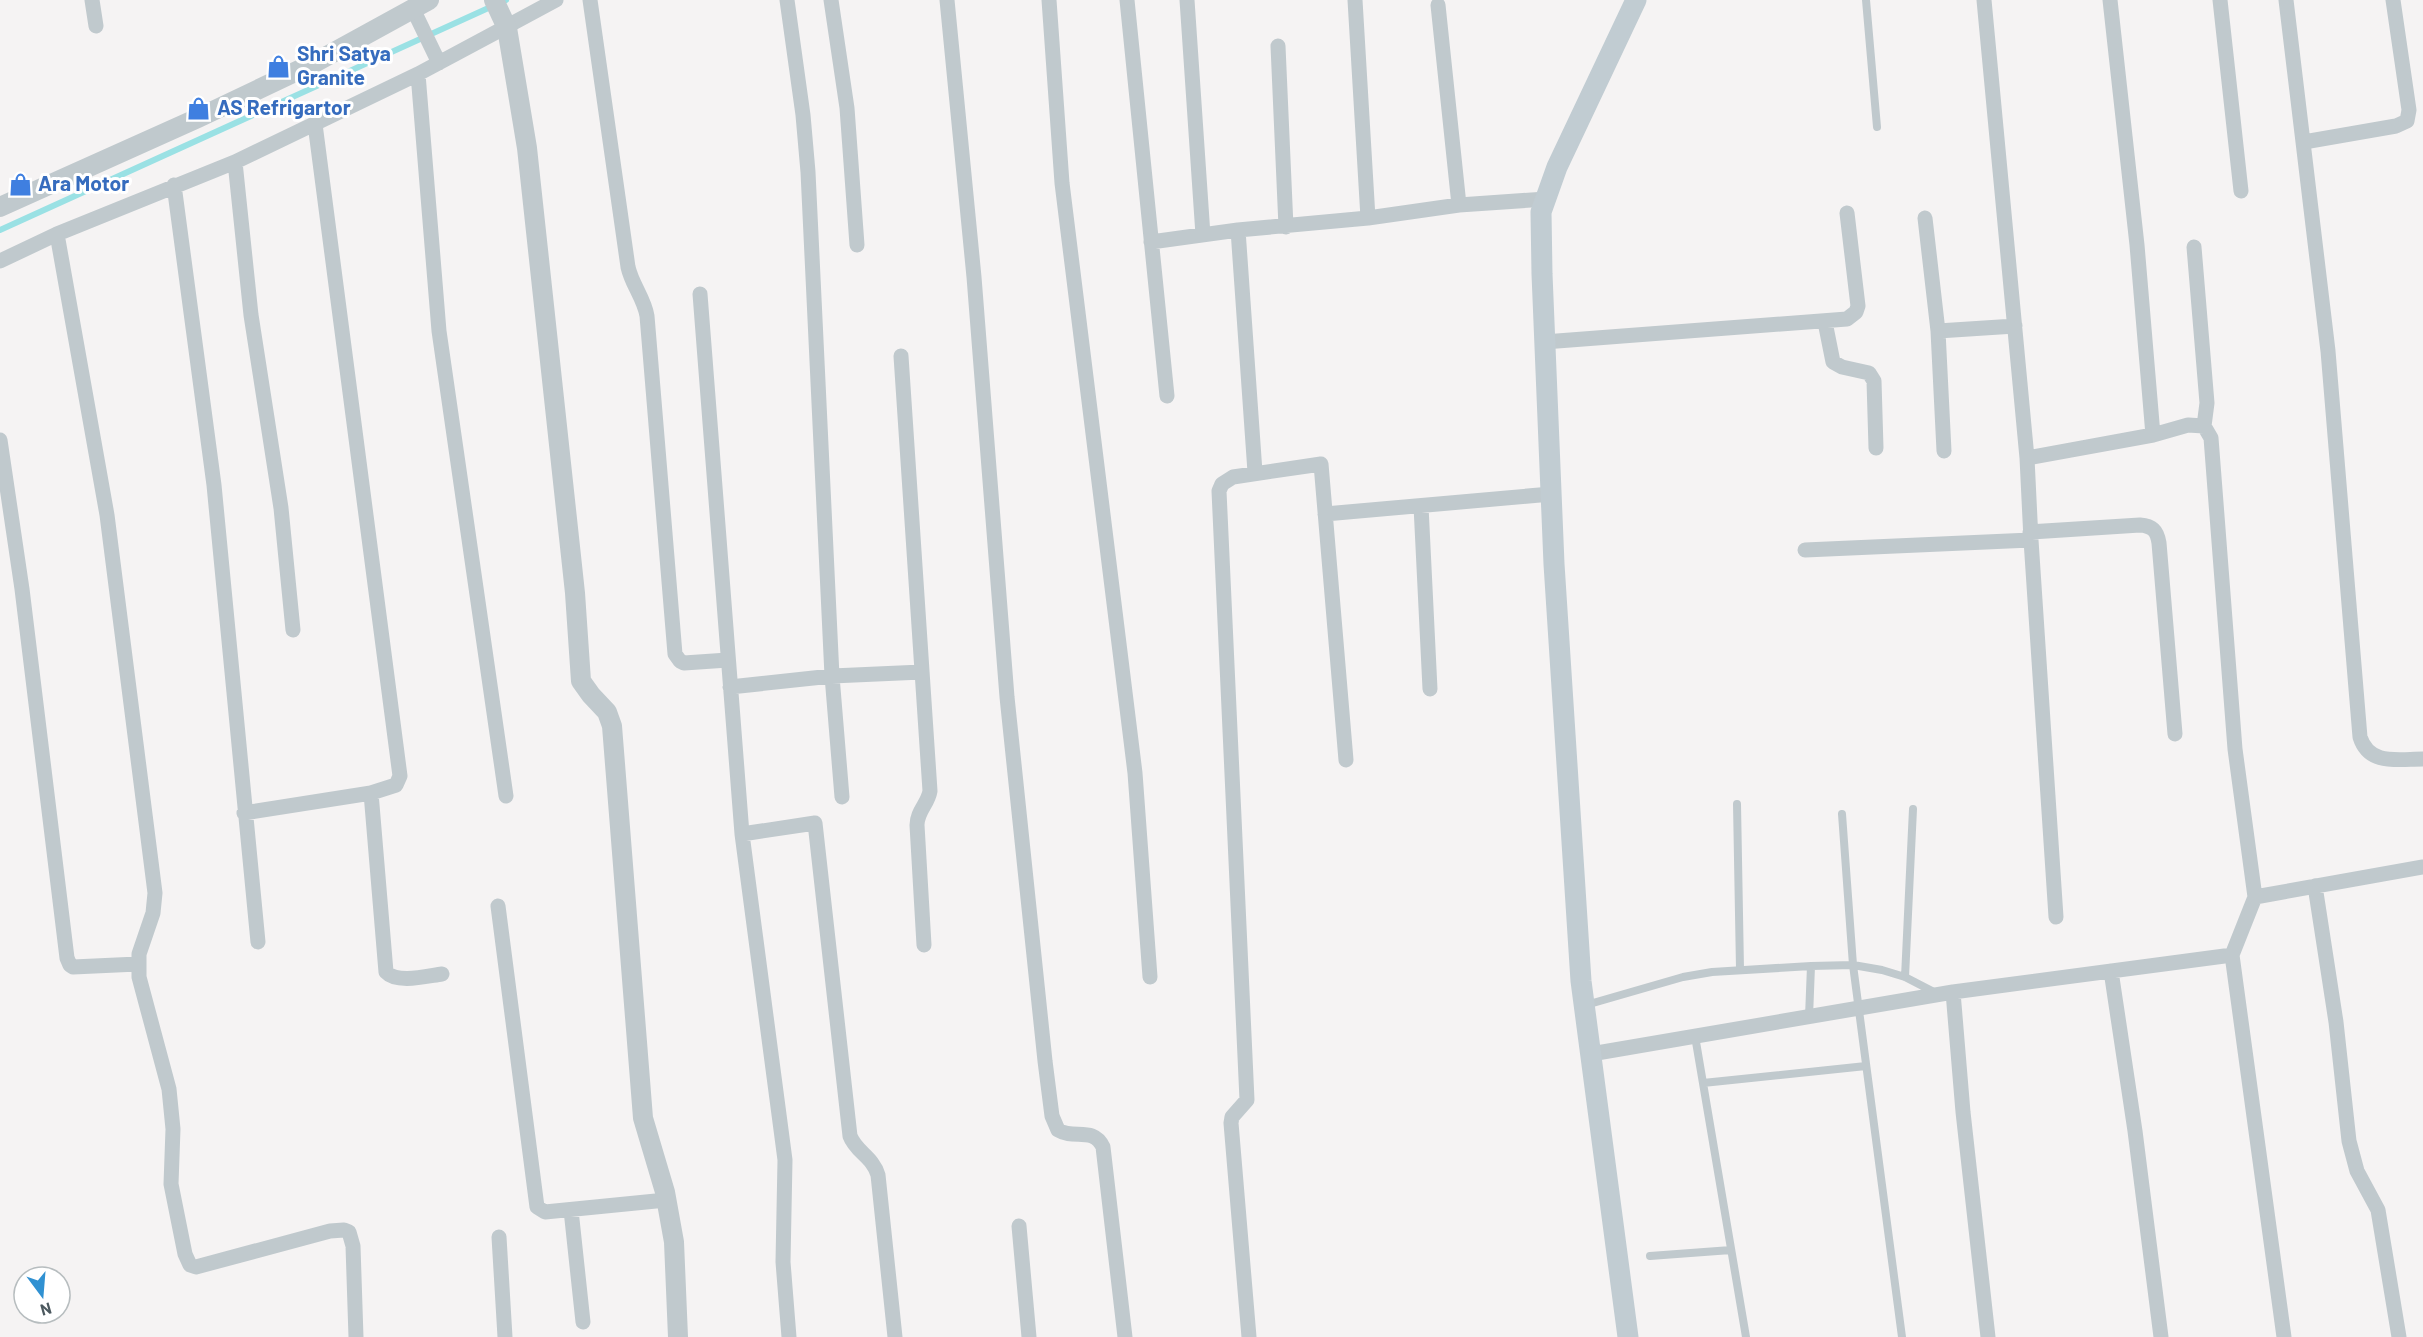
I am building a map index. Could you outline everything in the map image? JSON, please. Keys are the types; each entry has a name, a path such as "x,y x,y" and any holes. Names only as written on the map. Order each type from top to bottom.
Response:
{"main road":[{"path":"1628,1337 1584,1005 1554,576 1541,212 1557,167 1636,0"}],"street":[{"path":"92,0 96,26"},
{"path":"0,261 57,234 235,162 418,74 501,14 556,0"},
{"path":"590,0 628,267 643,300 647,316 675,654 684,663 728,660"},
{"path":"787,0 803,115 808,172 832,676 842,797"},
{"path":"831,0 847,108 857,245"},
{"path":"947,0 974,277 1008,697 1052,1116 1058,1130 1068,1134 1095,1136 1103,1147 1125,1337"},
{"path":"1049,0 1062,183 1135,773 1150,977"},
{"path":"1127,0 1167,396"},
{"path":"1187,0 1203,235"},
{"path":"1355,0 1368,218"},
{"path":"1984,0 2028,459 2056,917"},
{"path":"2110,0 2137,245 2153,435"},
{"path":"2220,0 2241,191"},
{"path":"2286,0 2328,351 2360,737 2363,748 2370,755 2379,759 2423,759"},
{"path":"2304,142 2396,126 2407,121 2409,110 2393,0"},
{"path":"1438,4 1459,205"},
{"path":"0,207 198,118 420,11 437,59"},
{"path":"501,14 527,148 575,593 581,681 607,712 612,726 643,1118 666,1200 674,1242 678,1337"},
{"path":"1278,46 1286,227"},
{"path":"418,74 439,331 506,796"},
{"path":"244,813 371,794 396,785 400,776 315,124"},
{"path":"235,162 251,315 281,508 293,630"},
{"path":"174,185 214,485 258,942"},
{"path":"1151,242 1238,230 1368,218 1459,205 1546,199"},
{"path":"1544,342 1846,319 1852,316 1858,306 1847,213"},
{"path":"1925,218 1938,331 1944,451"},
{"path":"1238,230 1255,472"},
{"path":"57,234 107,515 155,894 153,913 142,942 138,964 141,990 169,1089 173,1129 171,1184 187,1262 196,1267 330,1231 344,1230 351,1236 353,1246 356,1337"},
{"path":"2194,247 2207,403 2204,426 2211,438 2235,749 2255,897 2232,955 2284,1337"},
{"path":"700,294 742,834 786,1160 783,1262 789,1337"},
{"path":"1825,322 1833,362 1842,367 1869,373 1874,381 1876,448"},
{"path":"1938,331 2015,326"},
{"path":"901,356 930,791 928,801 918,815 917,825 924,945"},
{"path":"2028,459 2153,435 2188,425 2204,426"},
{"path":"0,440 24,601 67,958 73,967 138,964"},
{"path":"1249,1337 1231,1123 1232,1117 1247,1100 1219,491 1226,480 1255,472 1321,464 1346,760"},
{"path":"1325,514 1551,494"},
{"path":"1421,506 1430,688"},
{"path":"1805,550 2031,536 2148,525 2156,532 2159,543 2175,734"},
{"path":"730,687 832,676 922,672"},
{"path":"371,794 386,972 389,976 397,978 442,974"},
{"path":"742,834 815,823 850,1136 854,1145 871,1160 878,1175 895,1337"},
{"path":"2255,897 2423,867"},
{"path":"2315,886 2336,1022 2349,1141 2357,1171 2378,1210 2398,1337"},
{"path":"498,906 535,1204 539,1210 545,1212 666,1200"},
{"path":"1591,1054 1946,994 2232,955"},
{"path":"2111,971 2135,1131 2161,1337"},
{"path":"1946,994 1964,1124 1988,1337"},
{"path":"571,1210 583,1322"},
{"path":"1019,1226 1029,1337"},
{"path":"499,1237 505,1337"}],"lane":[{"path":"1866,0 1876,127"},
{"path":"1737,804 1740,969"},
{"path":"1905,977 1913,809"},
{"path":"1842,814 1853,965 1902,1337"},
{"path":"1584,1005 1683,977 1740,969 1811,966 1853,965 1905,977 1946,994"},
{"path":"1809,1017 1811,966"},
{"path":"1695,1036 1746,1337"},
{"path":"1703,1083 1866,1066"},
{"path":"1650,1256 1731,1250"}],"waterway":[{"path":"0,230 506,0"}],"place":[{"name":"Shri Satya Granite","path":"279,66"},
{"name":"AS Refrigartor","path":"199,108"},
{"name":"Ara Motor","path":"20,184"}]}
